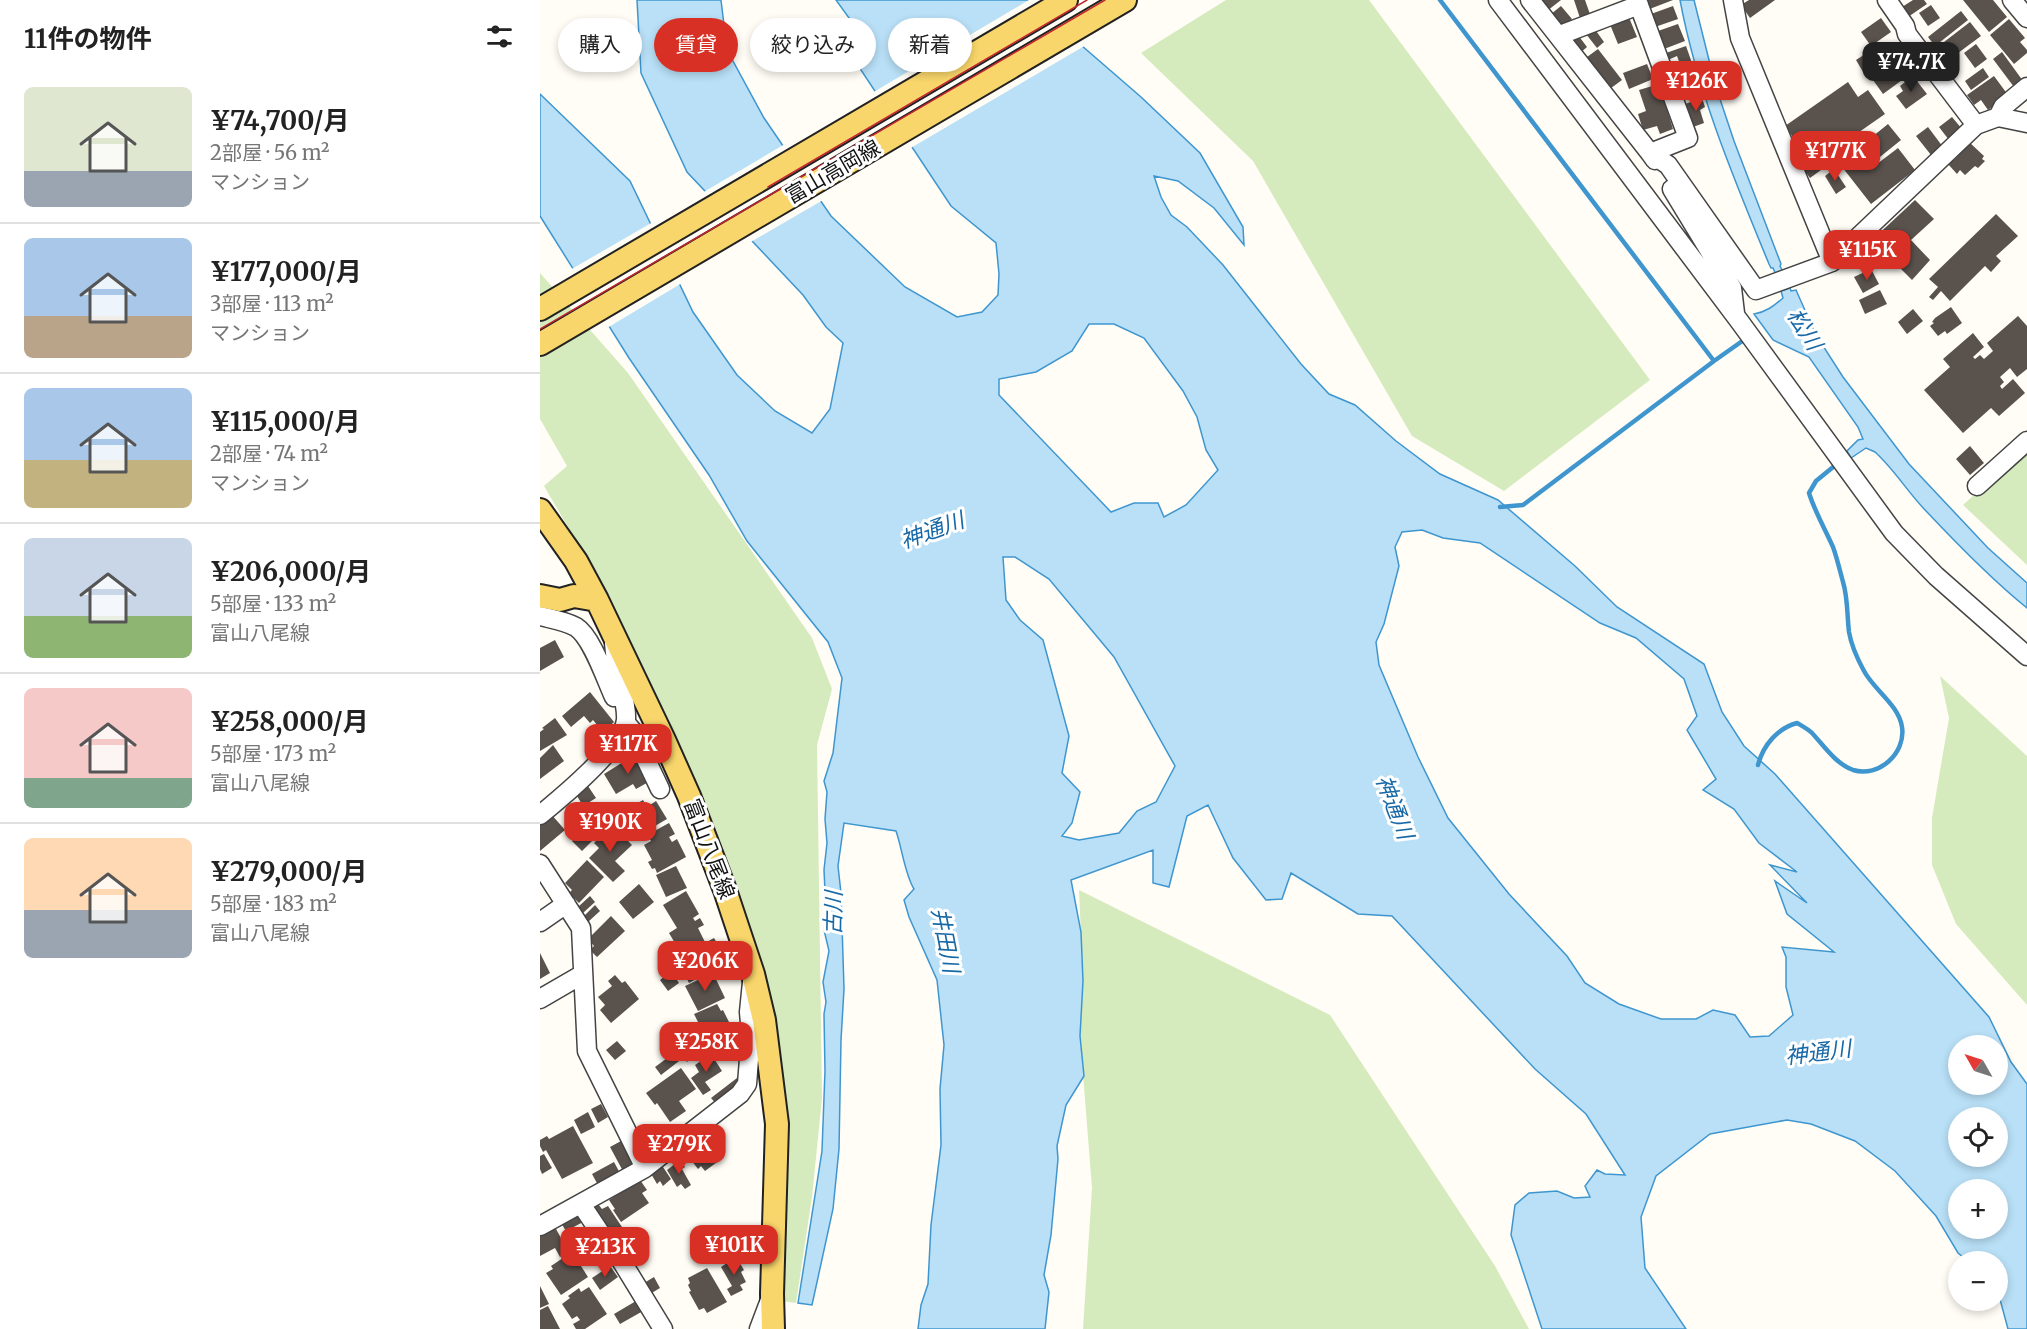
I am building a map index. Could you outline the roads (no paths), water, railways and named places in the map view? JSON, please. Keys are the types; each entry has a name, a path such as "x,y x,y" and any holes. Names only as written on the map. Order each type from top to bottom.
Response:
{"main road":[{"name":"富山高岡線","path":"540,309 1066,0"},
{"name":"富山高岡線","path":"540,344 1125,0"},
{"name":"富山八尾線","path":"540,510 576,561 597,600 689,796 725,890 753,974 764,1020 777,1124 773,1329"},
{"path":"540,596 560,600 574,596 597,600"}],"street":[{"path":"1498,0 1736,316 1894,533 1936,576 2027,656"},
{"path":"1530,0 1560,35 1650,153 1732,288 1736,316"},
{"path":"1733,0 1740,38 1832,262"},
{"path":"1887,0 1905,26 1907,34 1976,125"},
{"path":"2013,0 2027,18"},
{"path":"1560,35 1638,3 1688,138 1650,153"},
{"path":"1998,117 2003,107 2027,87"},
{"path":"1650,153 1668,165 1756,290 1832,262 1976,125 1998,117 2027,123"},
{"path":"1977,486 2027,441"},
{"path":"540,616 566,622 579,628 596,655 660,789"},
{"path":"540,815 590,771 612,747 626,718 626,704 618,675 613,633"},
{"path":"540,864 581,928 587,1051 645,1168"},
{"path":"540,922 566,904"},
{"path":"540,999 583,974"},
{"path":"540,1226 645,1168 740,1094 747,1084 751,1035 749,1012 753,974"},
{"path":"580,1204 613,1252 619,1257 663,1329"},
{"path":"759,1329 772,1294"}],"water":[{"path":"637,0 721,0 723,18 654,18 654,72 738,70 764,118 831,216 905,287 957,317 982,312 998,295 999,274 996,243 951,206 862,72 876,72 876,18 849,18 836,0 1029,0 1141,97 1200,153 1243,227 1244,245 1214,208 1178,181 1154,176 1161,197 1171,215 1187,227 1223,265 1301,364 1329,394 1355,405 1396,441 1440,474 1498,500 1575,566 1617,607 1704,664 1722,712 1744,746 1775,774 1989,1017 1998,1035 1948,1035 1948,1095 2008,1095 2008,1056 2027,1084 2027,1329 2008,1329 2003,1311 2008,1311 2008,1251 1957,1251 1950,1239 2008,1239 2008,1179 1948,1179 1948,1236 1936,1216 1895,1171 1855,1141 1811,1124 1787,1120 1710,1134 1656,1176 1641,1217 1645,1268 1686,1329 1542,1329 1511,1235 1515,1205 1529,1193 1557,1191 1574,1198 1590,1197 1585,1186 1597,1170 1605,1174 1625,1175 1586,1114 1535,1069 1392,916 1358,914 1291,873 1282,899 1266,900 1233,858 1208,805 1187,816 1169,887 1153,883 1153,850 1071,880 1081,932 1083,981 1080,1036 1084,1076 1066,1105 1057,1146 1058,1159 1051,1235 1044,1275 1049,1292 1045,1329 918,1329 921,1305 928,1284 931,1225 941,1145 940,1089 944,1045 937,980 909,917 904,900 914,889 908,876 896,831 844,823 838,866 844,989 839,1149 833,1209 812,1305 798,1303 822,1151 826,1002 823,982 829,951 824,930 827,792 824,781 833,753 842,678 828,642 747,541 709,475 629,358 540,216 540,94 630,181 693,312 737,375 775,411 812,433 830,409 843,343 826,327 803,295 687,172 641,73 642,18 638,18","holes":["1089,324 1114,324 1144,338 1183,391 1197,417 1206,450 1218,470 1186,505 1164,517 1158,503 1134,503 1111,512 999,395 999,379 1036,372 1072,351","1422,530 1443,538 1480,543 1600,623 1636,638 1684,679 1697,716 1687,730 1716,779 1703,790 1734,809 1759,843 1797,872 1770,865 1807,903 1775,881 1787,914 1834,952 1782,947 1786,957 1786,987 1793,1015 1769,1036 1750,1037 1735,1015 1713,1010 1696,1019 1661,1019 1619,1004 1585,983 1567,956 1509,894 1448,818 1418,757 1379,665 1376,642 1384,624 1399,566 1395,547 1402,532","1003,557 1015,557 1049,579 1114,657 1175,766 1156,802 1137,811 1119,833 1079,840 1062,836 1072,823 1080,792 1062,773 1069,736 1043,640 1020,620 1006,600"]},
{"name":"松川","path":"1680,0 1694,0 1715,84 1784,274 1777,277 1769,264 1743,200 1706,101"},
{"name":"松川","path":"1790,288 1791,291 1796,290 1816,335 1843,377 1909,464 1988,548 2027,583 2027,608 1951,537 1875,452 1866,448 1851,458 1847,451 1858,440 1863,439 1858,427 1809,357 1773,340 1754,314 1773,306 1783,298 1781,291"}],"waterway":[{"path":"1440,0 1714,361"},
{"path":"1500,507 1523,505 1748,337"},
{"path":"1758,765 1772,738 1790,725 1797,723 1812,733 1836,759 1853,770 1863,772 1881,767 1889,761 1900,746 1902,737 1900,719 1868,678 1853,647 1849,632 1846,594 1837,560 1809,493 1816,481 1838,463"}],"tram line":[{"path":"768,187 1087,0"},
{"path":"540,329 1105,0"}],"water label":[{"name":"神通川","path":"932,530"},
{"name":"神通川","path":"1395,807"},
{"name":"古川","path":"833,913"},
{"name":"井田川","path":"946,940"},
{"name":"神通川","path":"1818,1052"}]}
